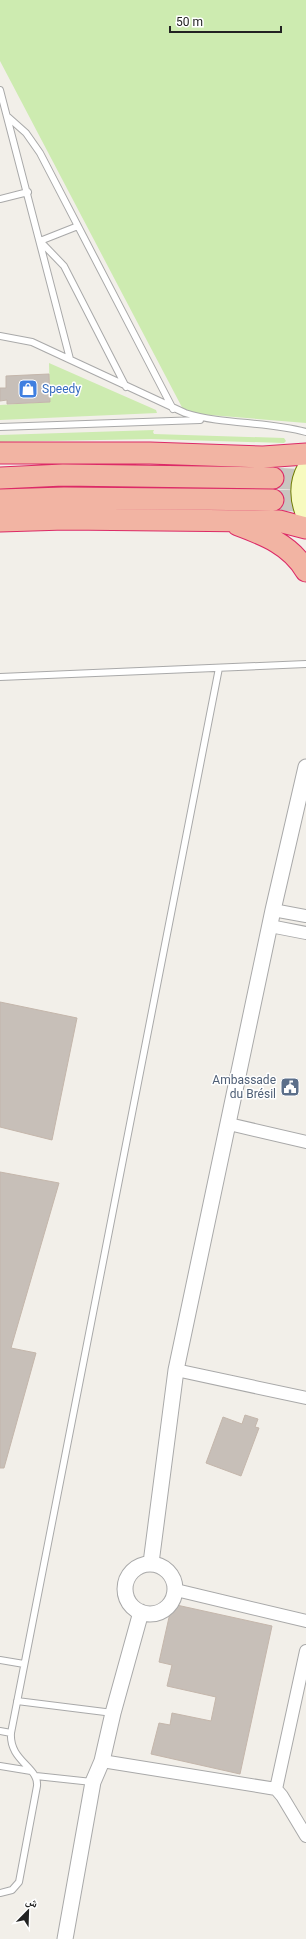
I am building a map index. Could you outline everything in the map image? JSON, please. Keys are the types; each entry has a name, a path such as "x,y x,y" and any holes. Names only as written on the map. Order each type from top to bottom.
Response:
{"highway":[{"path":"0,453 150,453 244,457 282,457 306,454"},
{"path":"0,478 63,475 273,478"},
{"path":"0,500 64,498 273,500"},
{"path":"0,521 65,519 278,521 306,528"},
{"path":"226,520 275,540 296,557 306,571"}],"main road":[{"path":"306,468 300,483 299,496 306,518"}],"street":[{"path":"151,1563 176,1370 273,910 306,767"},
{"path":"273,910 306,916"},
{"path":"270,926 306,933"},
{"path":"229,1124 306,1142"},
{"path":"176,1370 306,1398"},
{"path":"151,1563 166,1569 173,1578 176,1590 174,1598 164,1610 156,1614 140,1612 134,1608 125,1595 126,1580 135,1568 151,1563"},
{"path":"176,1590 306,1620"},
{"path":"65,1939 93,1782 102,1760 140,1612"},
{"path":"276,1789 306,1651"},
{"path":"102,1760 276,1789 282,1796 306,1836"}],"lane":[{"path":"0,90 28,192 70,359"},
{"path":"8,117 22,128 33,142 173,409"},
{"path":"0,199 28,192"},
{"path":"40,241 78,226"},
{"path":"40,241 64,266 126,387"},
{"path":"0,336 32,342 173,409 208,419"},
{"path":"0,427 208,419 277,426 306,432"},
{"path":"0,677 306,664"},
{"path":"0,1893 12,1890 20,1879 37,1786 34,1773 14,1752 10,1733 220,668"},
{"path":"0,1660 24,1664"},
{"path":"17,1701 113,1713"},
{"path":"0,1731 10,1733"},
{"path":"0,1766 93,1782"}],"green space":[{"path":"0,0 306,0 306,423 185,413 0,61"},
{"path":"49,363 156,410 157,413 0,420 0,405 50,402"},
{"path":"154,430 154,434 284,438 286,441 284,443 151,439 0,442 0,435"}],"building":[{"name":"Speedy","path":"49,374 50,402 7,404 7,400 0,401 0,388 6,388 6,376"},
{"path":"0,1002 77,1018 52,1140 0,1127"},
{"path":"0,1172 59,1183 11,1348 36,1353 4,1468 0,1468"},
{"path":"245,1415 258,1419 255,1427 259,1428 241,1476 206,1463 223,1417 242,1424"},
{"path":"172,1604 272,1626 240,1774 151,1754 159,1723 170,1725 172,1713 211,1721 216,1697 167,1686 172,1665 159,1662"}],"tunnel":[{"path":"273,478 306,480"},
{"path":"273,500 306,501"}],"place":[{"name":"Speedy","path":"28,389"},
{"name":"Ambassade du Brésil","path":"290,1087"}]}
